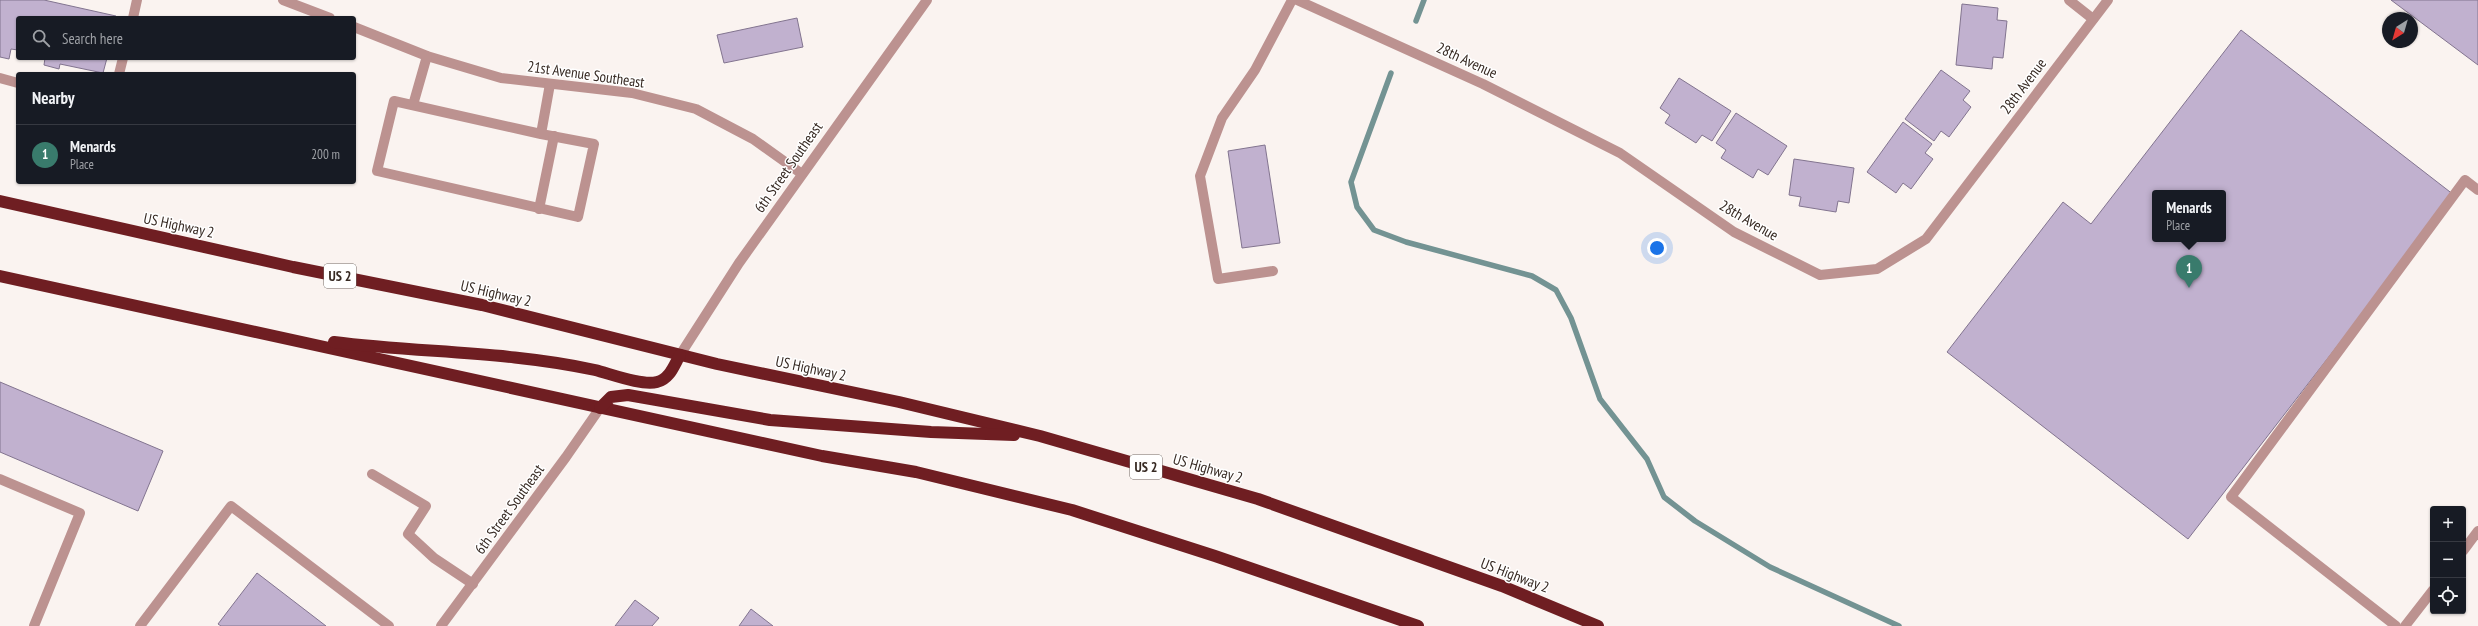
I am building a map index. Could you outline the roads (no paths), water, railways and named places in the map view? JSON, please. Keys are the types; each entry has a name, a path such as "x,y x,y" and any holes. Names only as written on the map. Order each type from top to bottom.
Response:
{"highway":[{"name":"US Highway 2","path":"0,201 294,267 482,306 680,355 899,402 1040,436 1258,499 1502,586 1598,626"},
{"path":"0,276 822,456 916,472 1072,510 1222,558 1418,626"},
{"path":"260,333 373,347 513,358 594,370 639,381 657,382 670,374 680,355"},
{"path":"600,408 611,397 628,395 770,420 931,432 1040,436"}],"street":[{"path":"133,16 137,0"},
{"path":"283,0 325,16"},
{"name":"6th Street Southeast","path":"680,355 739,263 927,0"},
{"path":"1273,271 1218,279 1200,176 1222,118 1255,70 1292,0"},
{"name":"28th Avenue","path":"1297,0 1483,84 1620,153 1734,232 1820,274 1877,269 1926,239 2108,0"},
{"path":"2069,0 2093,19"},
{"name":"21st Avenue Southeast","path":"356,28 427,56 501,78 632,93 696,108 753,139 802,174"},
{"path":"413,105 427,56"},
{"path":"120,72 122,60"},
{"path":"0,78 16,82"},
{"path":"541,134 550,84"},
{"path":"394,101 541,134 594,144 578,217 377,172 394,101"},
{"path":"539,209 554,136"},
{"path":"2396,626 2231,496 2465,180 2478,190"},
{"name":"6th Street Southeast","path":"441,626 566,457 600,408"},
{"path":"372,474 426,506 408,534 434,558 473,584"},
{"path":"0,479 80,513 34,626"},
{"path":"140,626 231,506 389,626"},
{"path":"2466,547 2478,531"},
{"path":"2405,626 2430,594"}],"waterway":[{"path":"1416,21 1424,0"},
{"path":"1391,73 1351,182 1357,207 1374,230 1406,242 1532,276 1556,290 1571,318 1600,399 1647,459 1664,497 1695,521 1770,567 1899,626"}],"place":[{"name":"Menards","path":"2189,288"}]}
